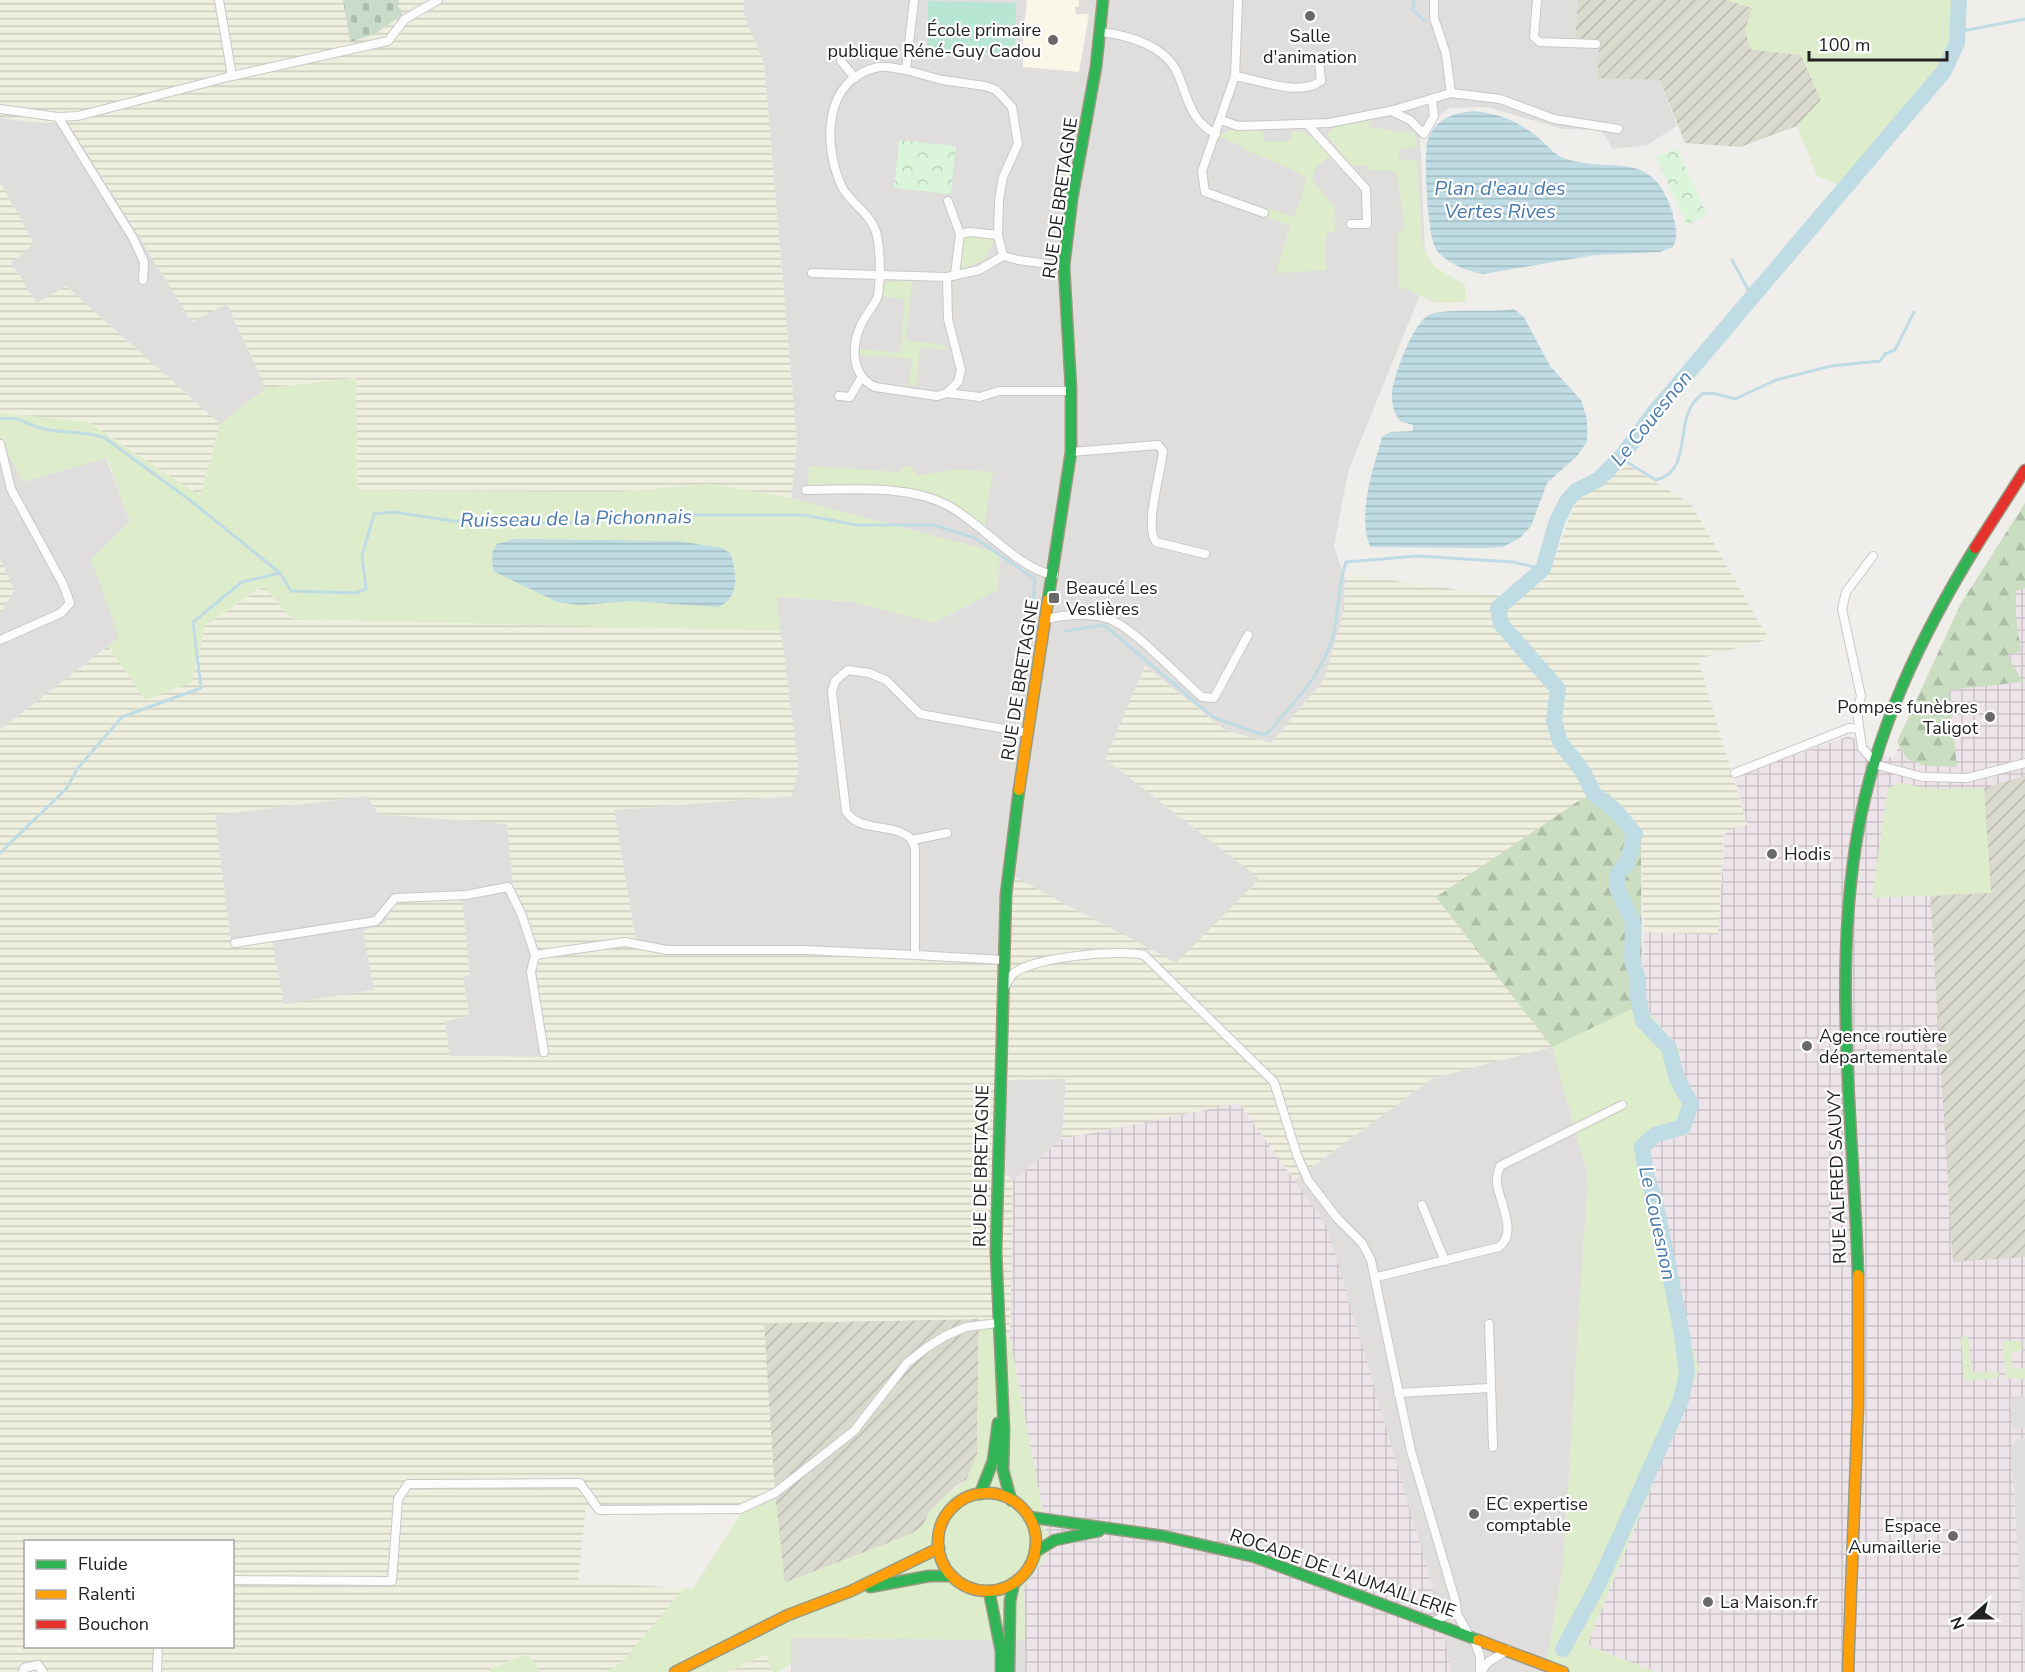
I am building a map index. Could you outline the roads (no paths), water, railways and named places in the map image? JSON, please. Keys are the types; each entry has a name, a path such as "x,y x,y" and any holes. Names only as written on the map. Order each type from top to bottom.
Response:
{"main road":[{"name":"RUE DE BRETAGNE","path":"1011,1500 1004,1470 1005,1430 998,1323 997,1205 1003,960 1008,885 1028,734 1071,452 1071,392 1064,266 1076,181 1096,76 1103,0"},
{"name":"RUE ALFRED SAUVY","path":"1848,1672 1859,1316 1848,1045 1847,944 1854,859 1874,763 1902,685 1942,600 2025,470"},
{"name":"RUE DE BRETAGNE","path":"980,1494 993,1461 999,1413 1000,1368"},
{"path":"980,1494 997,1494 1011,1500 1029,1517 1035,1534 1035,1552 1028,1570 1014,1583 989,1591 962,1584 945,1566 939,1548 940,1530 945,1517 954,1506 966,1498 980,1494"},
{"name":"ROCADE DE L'AUMAILLERIE","path":"1029,1517 1037,1520 1203,1542 1241,1551 1434,1621 1563,1672"},
{"name":"ROCADE DE L'AUMAILLERIE","path":"1035,1552 1055,1540 1106,1529"},
{"path":"675,1672 788,1615 851,1591 939,1548"},
{"path":"851,1591 929,1576 952,1576"},
{"path":"1010,1672 1010,1601 1014,1583"},
{"path":"989,1591 1001,1651 1001,1672"}],"street":[{"path":"219,0 232,76"},
{"path":"0,109 58,117 78,116 232,76 388,41 405,19 438,0"},
{"path":"906,70 914,0"},
{"path":"1238,0 1235,75 1202,171 1205,192 1264,213"},
{"path":"1434,0 1434,18 1446,54 1451,93"},
{"path":"1537,0 1534,37 1540,42 1596,44"},
{"path":"1101,32 1125,34 1169,60 1177,71 1194,117 1216,134"},
{"path":"1235,75 1294,87 1314,87 1321,81 1319,59"},
{"path":"841,61 855,78"},
{"path":"1003,256 998,235 999,200 1003,177 1018,144 1012,107 996,90 985,86 942,80 906,70 879,67 855,78 834,103 829,131 832,159 841,187 868,216 876,231 880,276 878,296 860,327 856,341 855,356 861,378 875,387 937,396 947,393 980,397 999,391 1071,392"},
{"path":"1221,120 1238,126 1308,125 1390,111 1451,93 1500,99 1554,119 1618,129"},
{"path":"1390,111 1406,117 1424,134 1434,116 1431,99"},
{"path":"58,117 73,146 133,238 144,262 143,280"},
{"path":"1308,125 1366,189 1367,224 1351,224"},
{"path":"947,393 958,382 961,370 948,319 951,276 960,234 948,201"},
{"path":"960,234 970,232 998,235"},
{"path":"812,273 951,276 979,270 1003,256 1064,266"},
{"path":"839,396 850,397 861,378"},
{"path":"0,444 6,462 4,483 63,584 70,603 62,612 0,640"},
{"path":"1071,452 1158,445 1163,451 1151,521 1153,537 1156,542 1204,554"},
{"path":"806,490 889,491 935,500 954,508 1037,569 1054,575"},
{"path":"1874,556 1846,592 1842,609 1861,696 1857,711 1862,748 1874,763 1923,777 1967,778 2025,763"},
{"path":"1046,619 1091,616 1108,618 1129,632 1202,697 1214,698 1248,635"},
{"path":"915,956 915,849 912,840 898,830 857,822 850,819 846,811 832,692 835,681 842,673 854,670 869,673 886,680 920,714 1028,734"},
{"path":"1735,773 1849,728 1859,729"},
{"path":"912,840 947,834"},
{"path":"235,943 376,921 395,898 465,895 508,888 521,913 535,955 531,972 544,1052"},
{"path":"535,955 625,942 667,950 793,950 1003,960"},
{"path":"1001,993 1013,975 1027,966 1100,952 1131,952 1144,955 1274,1082 1305,1172 1337,1218 1362,1243 1377,1277 1411,1450 1456,1603 1457,1614 1480,1656 1480,1672"},
{"path":"1377,1277 1490,1251 1504,1244 1507,1224 1496,1182 1500,1166 1505,1161 1622,1105"},
{"path":"1422,1205 1445,1261"},
{"path":"234,1580 392,1581 398,1499 408,1484 580,1483 599,1510 740,1509 775,1493 854,1431 907,1363 926,1348 966,1327 998,1323"},
{"path":"1489,1324 1493,1447"},
{"path":"1398,1393 1490,1388"},
{"path":"1434,1621 1449,1614 1456,1603"},
{"path":"157,1672 158,1648"},
{"path":"1480,1672 1488,1662 1508,1650"},
{"path":"23,1672 24,1668 38,1665 43,1672"}],"water":[{"name":"Plan d'eau des Vertes Rives","path":"1473,111 1500,116 1517,123 1561,157 1578,162 1626,166 1652,177 1663,191 1672,211 1676,234 1673,247 1660,252 1595,255 1483,274 1464,269 1444,258 1436,249 1430,228 1426,180 1427,143 1434,129 1443,120"},
{"path":"1514,309 1524,317 1550,366 1581,400 1587,419 1587,442 1577,456 1547,483 1531,526 1520,538 1503,547 1370,547 1366,534 1366,506 1382,437 1390,432 1413,431 1413,425 1400,421 1396,415 1392,395 1400,364 1411,338 1424,318 1431,314"},
{"path":"515,539 678,541 722,548 730,553 735,584 730,598 717,607 631,601 581,605 557,602 493,571 492,553 497,544"}],"waterway":[{"path":"1414,0 1413,10 1425,21"},
{"name":"Le Couesnon","path":"1563,1649 1599,1583 1681,1400 1687,1373 1682,1334 1642,1147 1655,1135 1683,1127 1691,1104 1677,1079 1669,1048 1643,1021 1638,998 1638,979 1632,961 1633,923 1617,888 1618,873 1627,863 1635,834 1616,811 1594,794 1583,772 1560,742 1554,720 1558,689 1501,624 1498,608 1543,569 1557,521 1567,501 1576,491 1599,479 1622,456 1653,414 1944,71 1957,43 1959,0"},
{"path":"1957,32 2025,19"},
{"path":"1732,260 1752,297"},
{"path":"1620,458 1656,480 1667,475 1674,468 1678,459 1688,414 1702,394 1712,393 1735,399 1776,380 1831,366 1880,361 1885,354 1895,350 1914,312"},
{"name":"Ruisseau de la Pichonnais","path":"0,419 18,419 48,430 105,438 191,501 280,573 291,591 356,593 366,589 362,556 374,514 393,512 453,521 553,523 685,515 804,515 856,525 934,525 975,538 1035,579 1031,625 1038,629"},
{"name":"Ruisseau de la Pichonnais","path":"1065,631 1104,625 1213,717 1260,734 1267,734 1306,688 1322,663 1333,635 1346,562 1417,556 1513,562 1543,569"},
{"path":"0,853 67,788 77,769 122,717 201,688 193,622 242,582 280,573"}],"place":[{"name":"Salle d'animation","path":"1310,16"},
{"name":"École primaire publique Réné-Guy Cadou","path":"1053,40"},
{"name":"Beaucé Les Veslières","path":"1054,598"},
{"name":"Pompes funèbres Taligot","path":"1990,717"},
{"name":"Hodis","path":"1772,854"},
{"name":"Agence routière départementale","path":"1807,1046"},
{"name":"EC expertise comptable","path":"1474,1514"},
{"name":"Espace Aumaillerie","path":"1953,1536"},
{"name":"La Maison.fr","path":"1708,1602"}]}
